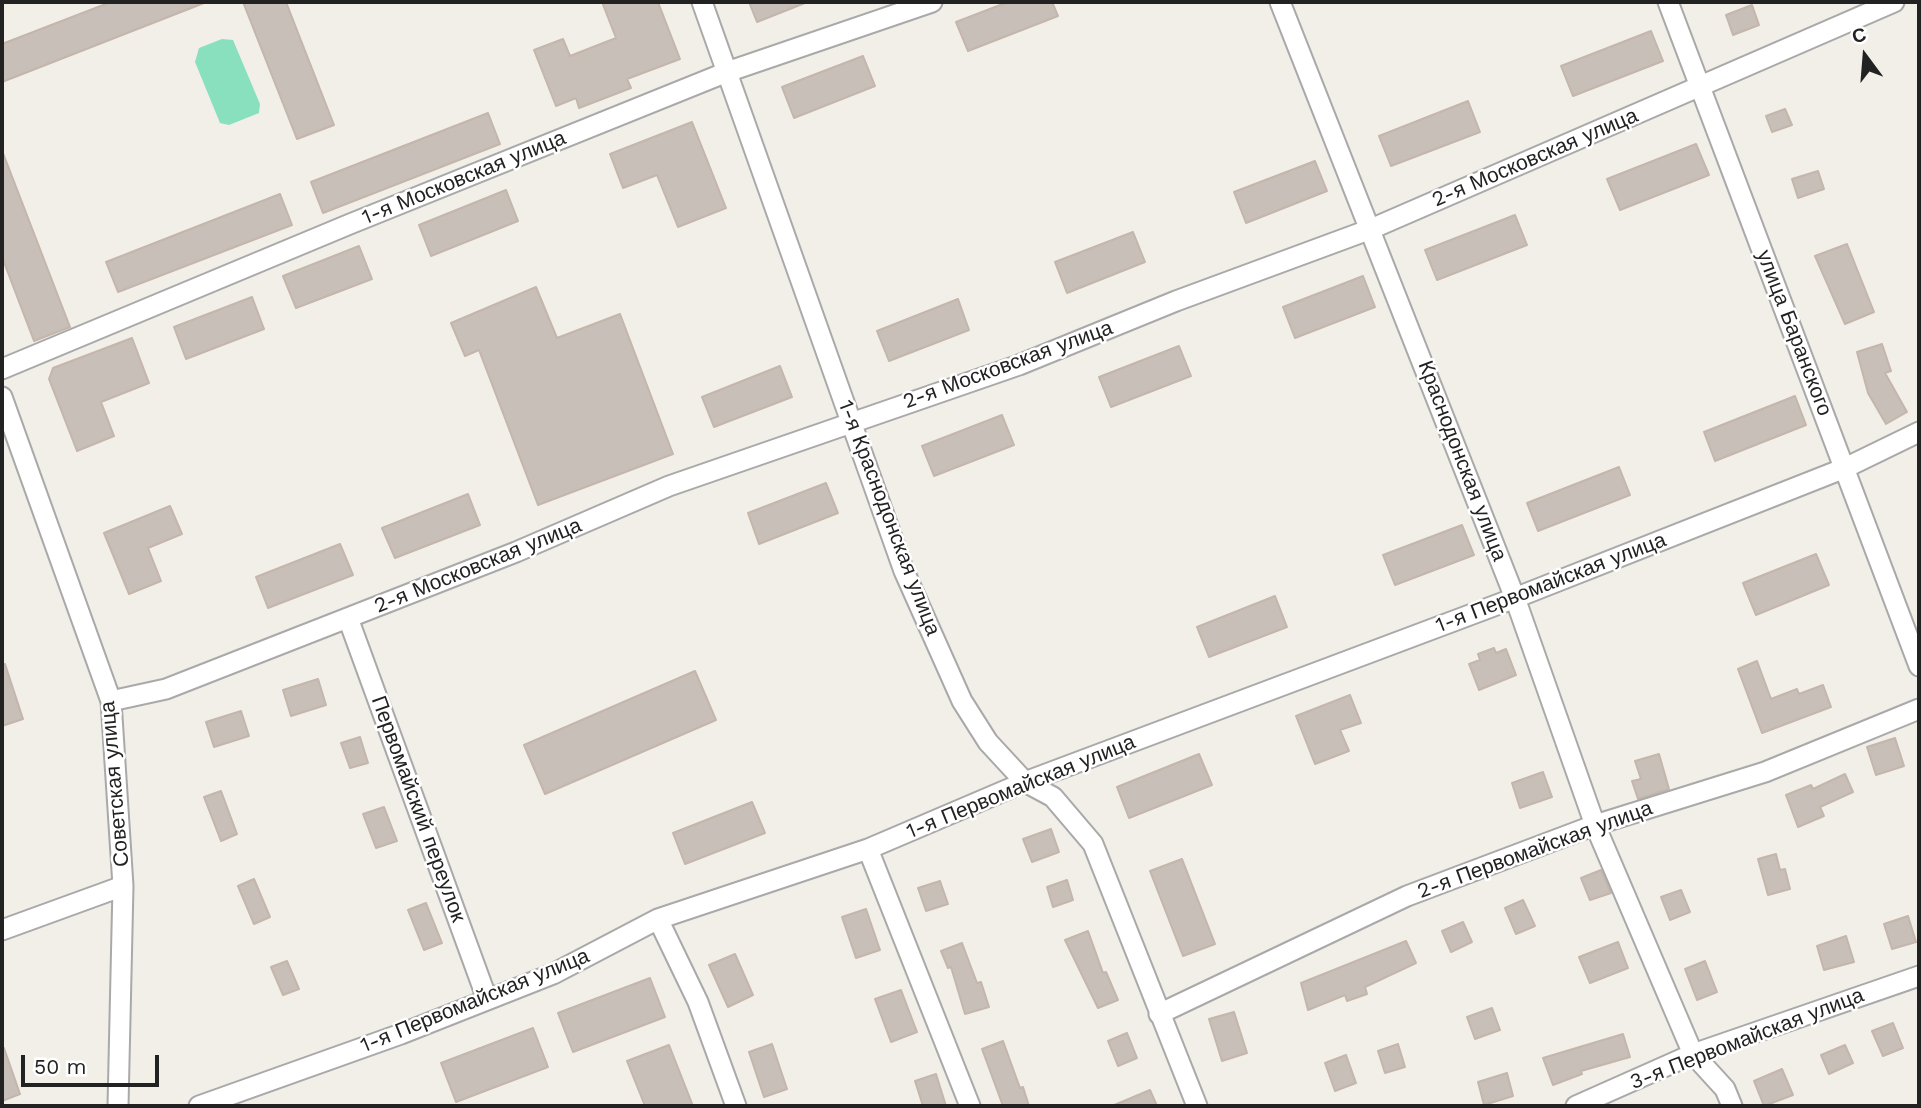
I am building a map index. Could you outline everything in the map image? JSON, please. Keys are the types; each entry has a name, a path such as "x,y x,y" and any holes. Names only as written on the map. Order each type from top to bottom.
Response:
{"street":[{"name":"1-я Краснодонская улица","path":"702,2 904,571 962,701 988,742 1025,782 1053,797 1093,844 1197,1106"},
{"name":"1-я Московская улица","path":"2,369 350,224 727,72 932,2"},
{"name":"Краснодонская улица","path":"1280,2 1515,598 1595,825 1693,1054 1726,1089 1732,1106"},
{"name":"улица Баранского","path":"1668,2 1702,86 1919,666"},
{"name":"2-я Московская улица","path":"111,701 166,689 348,618 669,486 1019,365 1176,301 1371,229 1894,2"},
{"name":"Советская улица","path":"2,397 111,701 123,886 117,1106"},
{"name":"1-я Первомайская улица","path":"199,1106 553,974 658,919 868,849 1025,782 1515,598 1845,468 1919,432"},
{"name":"Первомайский переулок","path":"348,618 487,999"},
{"name":"2-я Первомайская улица","path":"1159,1014 1407,896 1595,825 1765,772 1919,709"},
{"path":"868,849 970,1106"},
{"path":"2,930 123,886"},
{"path":"658,919 698,1002 736,1106"},
{"name":"3-я Первомайская улица","path":"1576,1106 1693,1054 1919,976"}],"green space":[{"path":"222,39 233,40 260,104 259,113 229,125 220,123 195,62 199,48"}],"building":[{"path":"111,2 204,3 2,82 2,44"},
{"path":"243,2 286,2 334,125 297,139"},
{"path":"602,2 658,2 680,59 627,79 631,88 579,108 576,98 556,106 534,50 563,39 570,56 616,38"},
{"path":"749,2 805,2 805,3 757,22"},
{"path":"1008,2 1052,2 1058,16 968,51 956,22"},
{"path":"1752,5 1759,25 1733,35 1726,15"},
{"path":"1651,31 1663,61 1573,96 1561,66"},
{"path":"863,56 875,86 794,118 782,87"},
{"path":"1468,101 1480,132 1391,166 1379,136"},
{"path":"1785,109 1792,125 1772,132 1766,116"},
{"path":"488,113 500,144 323,213 311,182"},
{"path":"692,122 726,208 678,227 657,175 623,188 610,154"},
{"path":"1696,144 1709,175 1620,210 1607,179"},
{"path":"3,153 70,327 34,341 2,257"},
{"path":"1315,161 1327,191 1246,223 1234,192"},
{"path":"1818,171 1824,189 1798,198 1792,179"},
{"path":"506,190 518,221 431,256 419,225"},
{"path":"280,194 292,225 118,292 106,262"},
{"path":"1515,215 1527,245 1437,280 1425,250"},
{"path":"1133,232 1145,262 1067,293 1055,262"},
{"path":"1847,244 1874,312 1845,324 1815,256"},
{"path":"359,246 372,279 296,308 283,276"},
{"path":"1363,276 1375,307 1295,338 1283,307"},
{"path":"536,287 557,338 620,314 673,454 538,505 479,350 465,356 451,323"},
{"path":"252,297 264,329 186,359 174,327"},
{"path":"958,299 969,330 889,361 877,331"},
{"path":"132,338 149,383 101,402 114,436 77,451 49,379 53,368"},
{"path":"1882,344 1891,371 1885,373 1907,412 1886,424 1868,393 1857,352"},
{"path":"1179,346 1191,376 1111,407 1099,377"},
{"path":"780,366 792,397 714,427 702,397"},
{"path":"1795,396 1806,425 1715,461 1704,432"},
{"path":"1002,415 1014,445 934,476 922,446"},
{"path":"1619,467 1630,495 1538,531 1527,503"},
{"path":"826,483 838,513 759,544 748,513"},
{"path":"468,494 480,525 395,558 382,528"},
{"path":"170,506 182,534 148,548 161,581 129,594 104,533"},
{"path":"1462,525 1474,555 1395,585 1383,555"},
{"path":"340,544 353,575 268,608 256,577"},
{"path":"1816,554 1829,585 1756,615 1743,583"},
{"path":"1275,596 1287,627 1209,657 1197,627"},
{"path":"1494,648 1496,653 1506,649 1516,675 1479,690 1469,664 1480,660 1478,654"},
{"path":"1757,661 1771,699 1797,689 1799,694 1823,685 1831,707 1762,733 1738,669"},
{"path":"2,664 5,664 23,719 2,726"},
{"path":"695,671 716,720 545,794 524,745"},
{"path":"318,679 326,705 291,716 283,690"},
{"path":"1350,695 1361,723 1340,730 1349,751 1315,764 1296,716"},
{"path":"241,711 249,736 214,747 206,722"},
{"path":"360,737 368,763 350,768 341,743"},
{"path":"1895,738 1904,766 1876,775 1867,747"},
{"path":"1199,754 1212,785 1129,818 1117,787"},
{"path":"1659,754 1669,789 1638,799 1632,781 1641,779 1635,761"},
{"path":"1543,772 1552,797 1520,808 1512,783"},
{"path":"1845,774 1853,792 1820,807 1824,816 1798,827 1786,795 1811,785 1813,789"},
{"path":"221,791 237,834 221,841 204,797"},
{"path":"752,802 765,833 685,864 673,833"},
{"path":"384,807 397,841 376,848 363,814"},
{"path":"1051,829 1059,852 1032,862 1023,839"},
{"path":"1776,854 1780,870 1785,869 1790,889 1768,895 1758,859"},
{"path":"1182,859 1215,944 1183,956 1150,871"},
{"path":"1601,870 1611,893 1590,900 1581,878"},
{"path":"254,879 270,917 254,924 238,886"},
{"path":"1067,880 1073,900 1053,907 1047,887"},
{"path":"940,881 948,904 926,911 918,888"},
{"path":"1681,890 1690,912 1670,920 1661,897"},
{"path":"1523,900 1535,926 1516,934 1505,908"},
{"path":"426,903 442,943 424,950 408,910"},
{"path":"866,909 880,950 856,958 842,917"},
{"path":"1908,916 1916,942 1892,949 1884,924"},
{"path":"1463,922 1472,942 1451,952 1442,931"},
{"path":"1088,931 1103,973 1106,972 1118,1000 1098,1008 1065,940"},
{"path":"1846,936 1854,962 1824,970 1817,946"},
{"path":"1406,941 1416,963 1365,987 1367,994 1347,1001 1345,995 1308,1010 1301,983"},
{"path":"1618,942 1628,968 1590,983 1579,957"},
{"path":"962,943 977,983 981,982 989,1007 965,1014 951,967 948,968 941,951"},
{"path":"735,954 753,995 728,1007 709,965"},
{"path":"287,961 299,989 283,995 271,967"},
{"path":"1705,961 1717,992 1697,1000 1685,969"},
{"path":"650,978 665,1017 573,1052 558,1013"},
{"path":"901,990 917,1032 891,1042 875,999"},
{"path":"1492,1008 1500,1030 1475,1039 1467,1017"},
{"path":"1234,1012 1247,1053 1222,1061 1209,1019"},
{"path":"1893,1023 1903,1048 1883,1056 1872,1031"},
{"path":"533,1028 548,1067 456,1102 441,1063"},
{"path":"1127,1033 1137,1058 1118,1066 1108,1041"},
{"path":"1623,1034 1630,1057 1581,1071 1582,1074 1553,1085 1543,1058"},
{"path":"1003,1041 1029,1106 1003,1106 982,1049"},
{"path":"772,1044 787,1089 764,1097 749,1052"},
{"path":"1398,1044 1405,1067 1385,1073 1378,1051"},
{"path":"669,1045 693,1106 645,1106 627,1061"},
{"path":"1845,1045 1853,1063 1829,1074 1821,1055"},
{"path":"4,1048 20,1094 2,1101 2,1049"},
{"path":"1346,1055 1356,1083 1335,1091 1325,1063"},
{"path":"1782,1069 1793,1095 1764,1106 1754,1081"},
{"path":"1507,1073 1513,1096 1484,1105 1478,1082"},
{"path":"936,1074 946,1106 923,1106 915,1081"},
{"path":"1150,1090 1157,1106 1112,1106"}]}
